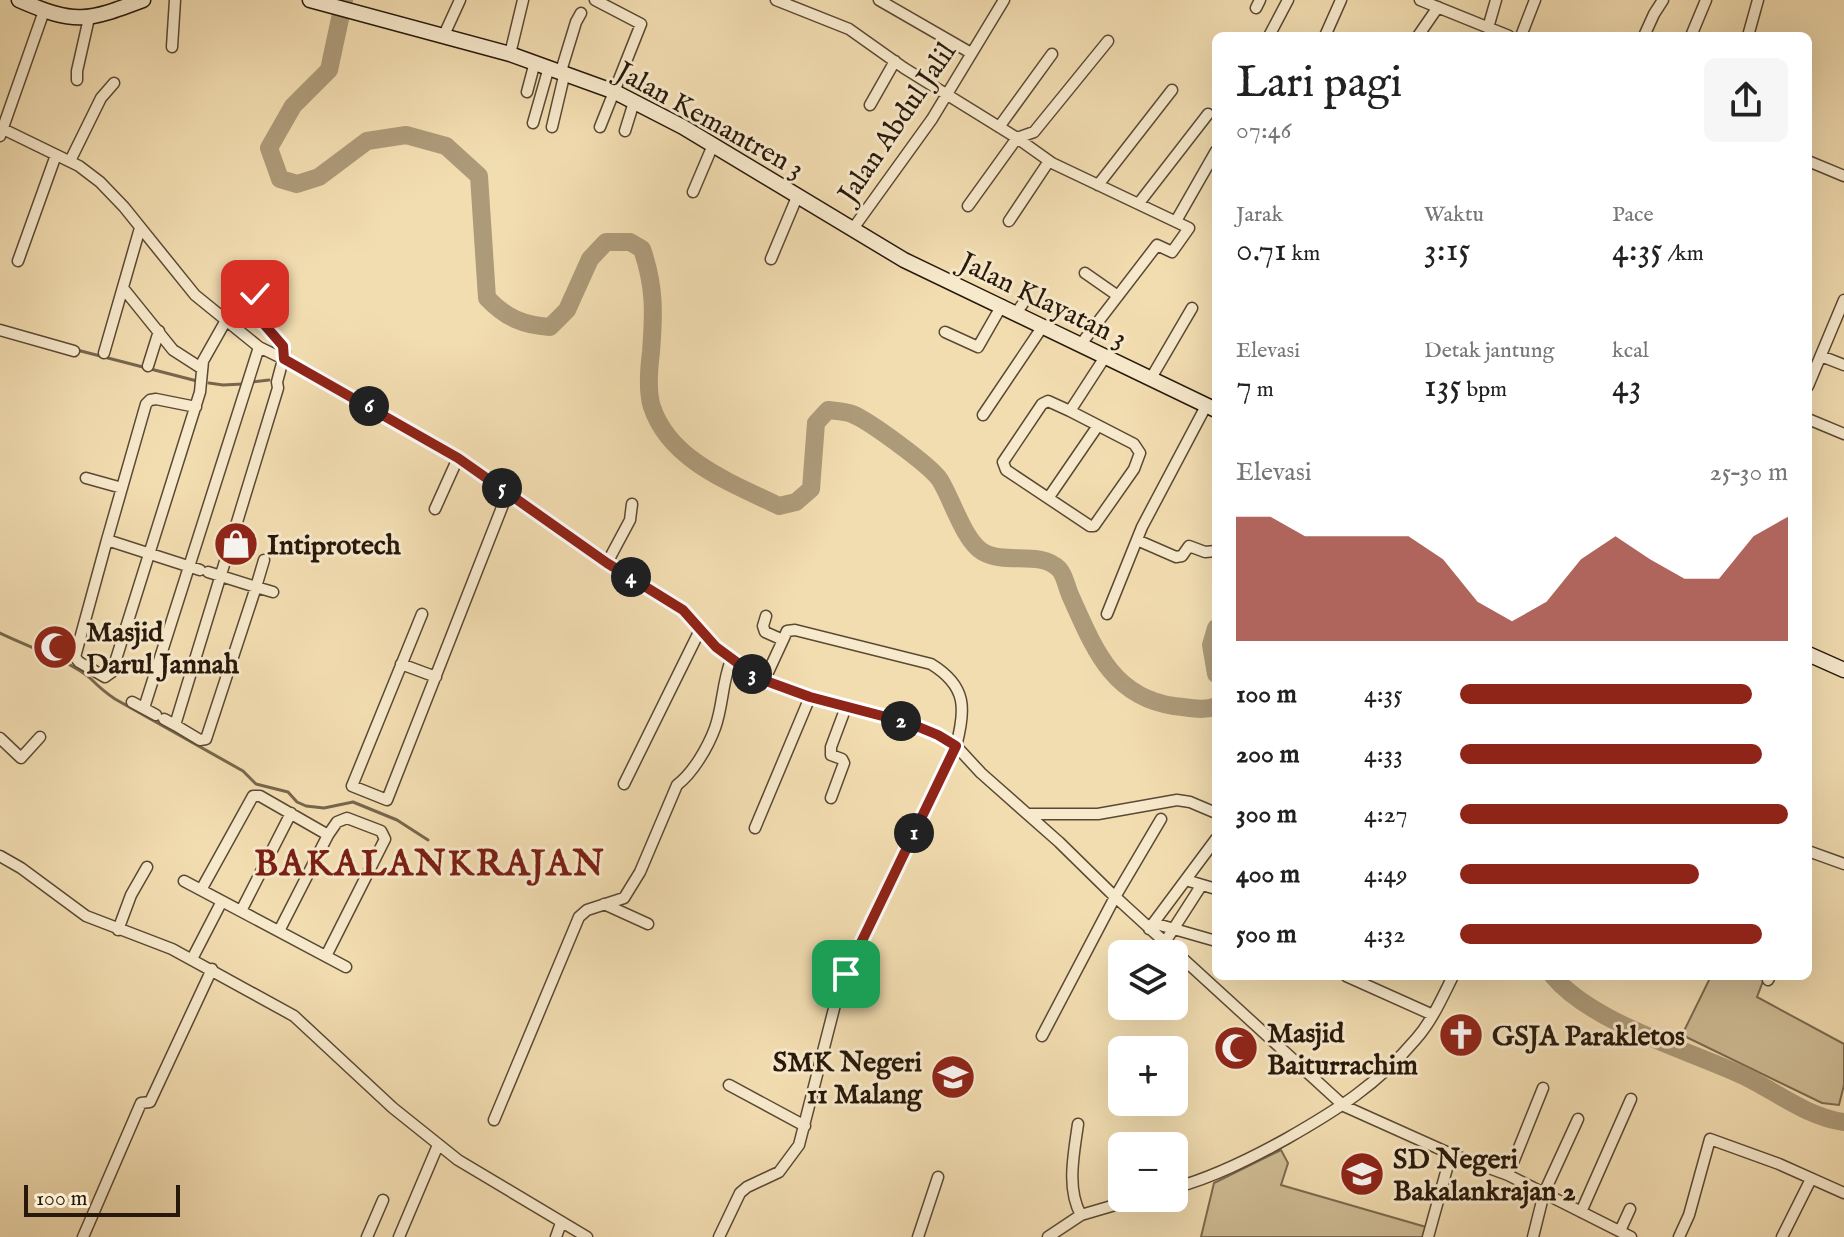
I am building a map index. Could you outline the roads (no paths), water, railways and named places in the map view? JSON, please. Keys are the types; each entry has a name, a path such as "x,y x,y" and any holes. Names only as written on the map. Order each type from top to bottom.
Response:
{"street":[{"path":"19,0 68,18 89,18 143,0"},
{"path":"172,47 175,0"},
{"name":"Jalan Kemantren 3","path":"310,0 510,54 615,92 713,145 852,230"},
{"path":"444,35 460,0"},
{"path":"510,54 523,0"},
{"path":"595,0 641,24 600,127"},
{"path":"776,0 849,29 1049,161 1189,228 1172,252 1158,244 1081,344"},
{"path":"879,0 971,53"},
{"name":"Jalan Abdul Jalil","path":"852,230 903,163 948,95 1004,0"},
{"path":"1271,32 1288,0"},
{"path":"1327,32 1341,0"},
{"path":"1488,28 1496,0"},
{"path":"1523,32 1535,0"},
{"path":"1646,32 1663,0"},
{"path":"1693,32 1706,0"},
{"path":"1749,32 1758,0"},
{"path":"1424,1 1498,32"},
{"path":"39,6 1,134 70,161 100,182 195,295 225,322 259,347 458,458 607,563 683,610 731,660 764,681 810,697 909,723 956,746 981,773 1163,940"},
{"path":"1421,32 1438,7"},
{"path":"533,123 553,68 581,13"},
{"path":"77,80 89,18"},
{"path":"968,206 1017,138 1034,132 1108,41"},
{"path":"999,127 1052,54"},
{"path":"870,105 895,61"},
{"path":"527,92 553,68"},
{"path":"552,127 553,68"},
{"path":"70,161 96,107 114,83"},
{"path":"1098,185 1172,90"},
{"path":"625,131 634,102"},
{"path":"1139,203 1208,114"},
{"path":"693,192 713,145"},
{"path":"18,261 56,155"},
{"path":"1176,221 1212,158"},
{"path":"1009,221 1049,161"},
{"path":"1812,163 1844,176"},
{"path":"771,259 797,197"},
{"path":"104,353 140,228"},
{"name":"Jalan Klayatan 3","path":"852,230 918,267 1002,305 1022,306 1043,326 1211,408"},
{"path":"175,725 278,388 284,359 283,346 263,323 255,298 256,290 270,271"},
{"path":"1085,273 1118,296"},
{"path":"123,288 179,356 201,368"},
{"path":"1812,377 1844,300"},
{"path":"945,332 978,347 1002,305"},
{"path":"1154,373 1192,308"},
{"path":"196,407 150,400 146,404 75,657 105,677 112,672 196,407 202,383 201,368 225,322"},
{"path":"983,415 1043,326"},
{"path":"0,330 74,351"},
{"path":"148,366 159,331"},
{"path":"144,708 259,347"},
{"path":"1821,356 1844,365"},
{"path":"1070,411 1105,357"},
{"path":"1048,401 1070,411 1134,444 1140,453 1134,469 1097,524 1090,526 1006,470 1003,462 1042,404 1048,401"},
{"path":"1107,614 1137,540 1211,408"},
{"path":"1812,421 1844,434"},
{"path":"1049,497 1097,427"},
{"path":"435,509 458,458"},
{"path":"86,478 122,488"},
{"path":"422,614 352,786 387,800 508,492"},
{"path":"607,563 630,520 632,504"},
{"path":"107,540 273,592"},
{"path":"1137,540 1176,557 1182,556 1189,546 1212,551"},
{"path":"132,702 200,740 206,739 264,560"},
{"path":"766,616 763,629 783,640"},
{"path":"624,784 700,630"},
{"path":"719,1237 740,1193 785,1167 799,1145 838,993 956,746 963,718 962,697 944,672 931,664 795,630 787,631 764,681"},
{"path":"1812,656 1844,670"},
{"path":"494,1120 579,917 587,910 624,898 640,872 677,785 688,776 715,727 723,680 731,660"},
{"path":"401,664 436,677"},
{"path":"755,828 810,697"},
{"path":"831,798 844,763 831,755 831,747 846,707"},
{"path":"0,738 21,758 40,737"},
{"path":"201,890 250,798 260,796 328,835"},
{"path":"1029,814 1098,814 1177,800 1212,811"},
{"path":"241,911 291,813"},
{"path":"279,931 337,822 347,818 381,831 385,839 326,956"},
{"path":"1042,1036 1115,897 1161,819"},
{"path":"1151,926 1212,844"},
{"path":"1812,852 1844,864"},
{"path":"0,856 86,916 192,959 294,1016 393,1108 438,1145 587,1237"},
{"path":"118,930 131,895 147,867"},
{"path":"184,881 346,967"},
{"path":"1189,881 1212,888"},
{"path":"1166,940 1201,886"},
{"path":"192,959 222,901"},
{"path":"604,904 648,924"},
{"path":"1151,926 1212,940"},
{"path":"1188,963 1344,1106 1451,1154 1508,1175 1631,1237"},
{"path":"83,1237 141,1103 150,1102 212,969"},
{"path":"1355,980 1433,1015"},
{"path":"1188,1184 1261,1153 1344,1106 1393,1065 1418,1037 1451,980"},
{"path":"729,1085 805,1126"},
{"path":"1508,1175 1543,1088"},
{"path":"1581,1212 1631,1099"},
{"path":"1533,1237 1544,1193 1578,1119"},
{"path":"1078,1124 1073,1176 1074,1193 1081,1215"},
{"path":"1679,1237 1689,1215 1710,1139 1844,1193"},
{"path":"399,1237 438,1145"},
{"path":"1428,1237 1451,1154"},
{"path":"918,1237 938,1177"},
{"path":"1784,1236 1811,1179"},
{"path":"367,1237 383,1200"},
{"path":"1048,1237 1081,1215 1108,1207"},
{"path":"1620,1231 1630,1209"},
{"path":"556,1237 561,1223"}],"waterway":[{"path":"344,0 329,70 293,106 269,148 280,179 297,184 319,177 367,141 406,135 446,146 479,176 487,298 501,311 531,324 550,327 567,310 590,259 606,242 630,242 642,249 651,288 653,325 649,394 652,407 661,426 688,456 723,479 779,506 796,502 811,489 816,423 828,410 852,414 899,444 934,473 976,547 992,556 1042,560 1059,569 1097,652 1120,681 1153,701 1195,709 1212,707"},
{"path":"77,350 197,381"},
{"path":"252,382 269,380"},
{"path":"209,383 243,384"},
{"path":"0,633 73,666 115,699 243,771 256,784 288,792 306,806 324,808 353,802 397,820 428,840"},
{"path":"1212,642 1212,651"},
{"path":"1557,980 1591,1008 1642,1034 1744,1076 1817,1115 1844,1122"}],"place":[{"name":"Intiprotech","path":"236,544"},
{"name":"Masjid Darul Jannah","path":"55,647"},
{"name":"GSJA Parakletos","path":"1461,1035"},
{"name":"Masjid Baiturrachim","path":"1236,1048"},
{"name":"SMK Negeri 11 Malang","path":"953,1077"},
{"name":"SD Negeri Bakalankrajan 2","path":"1362,1174"}],"district":[{"name":"BAKALANKRAJAN","path":"430,862"}]}
